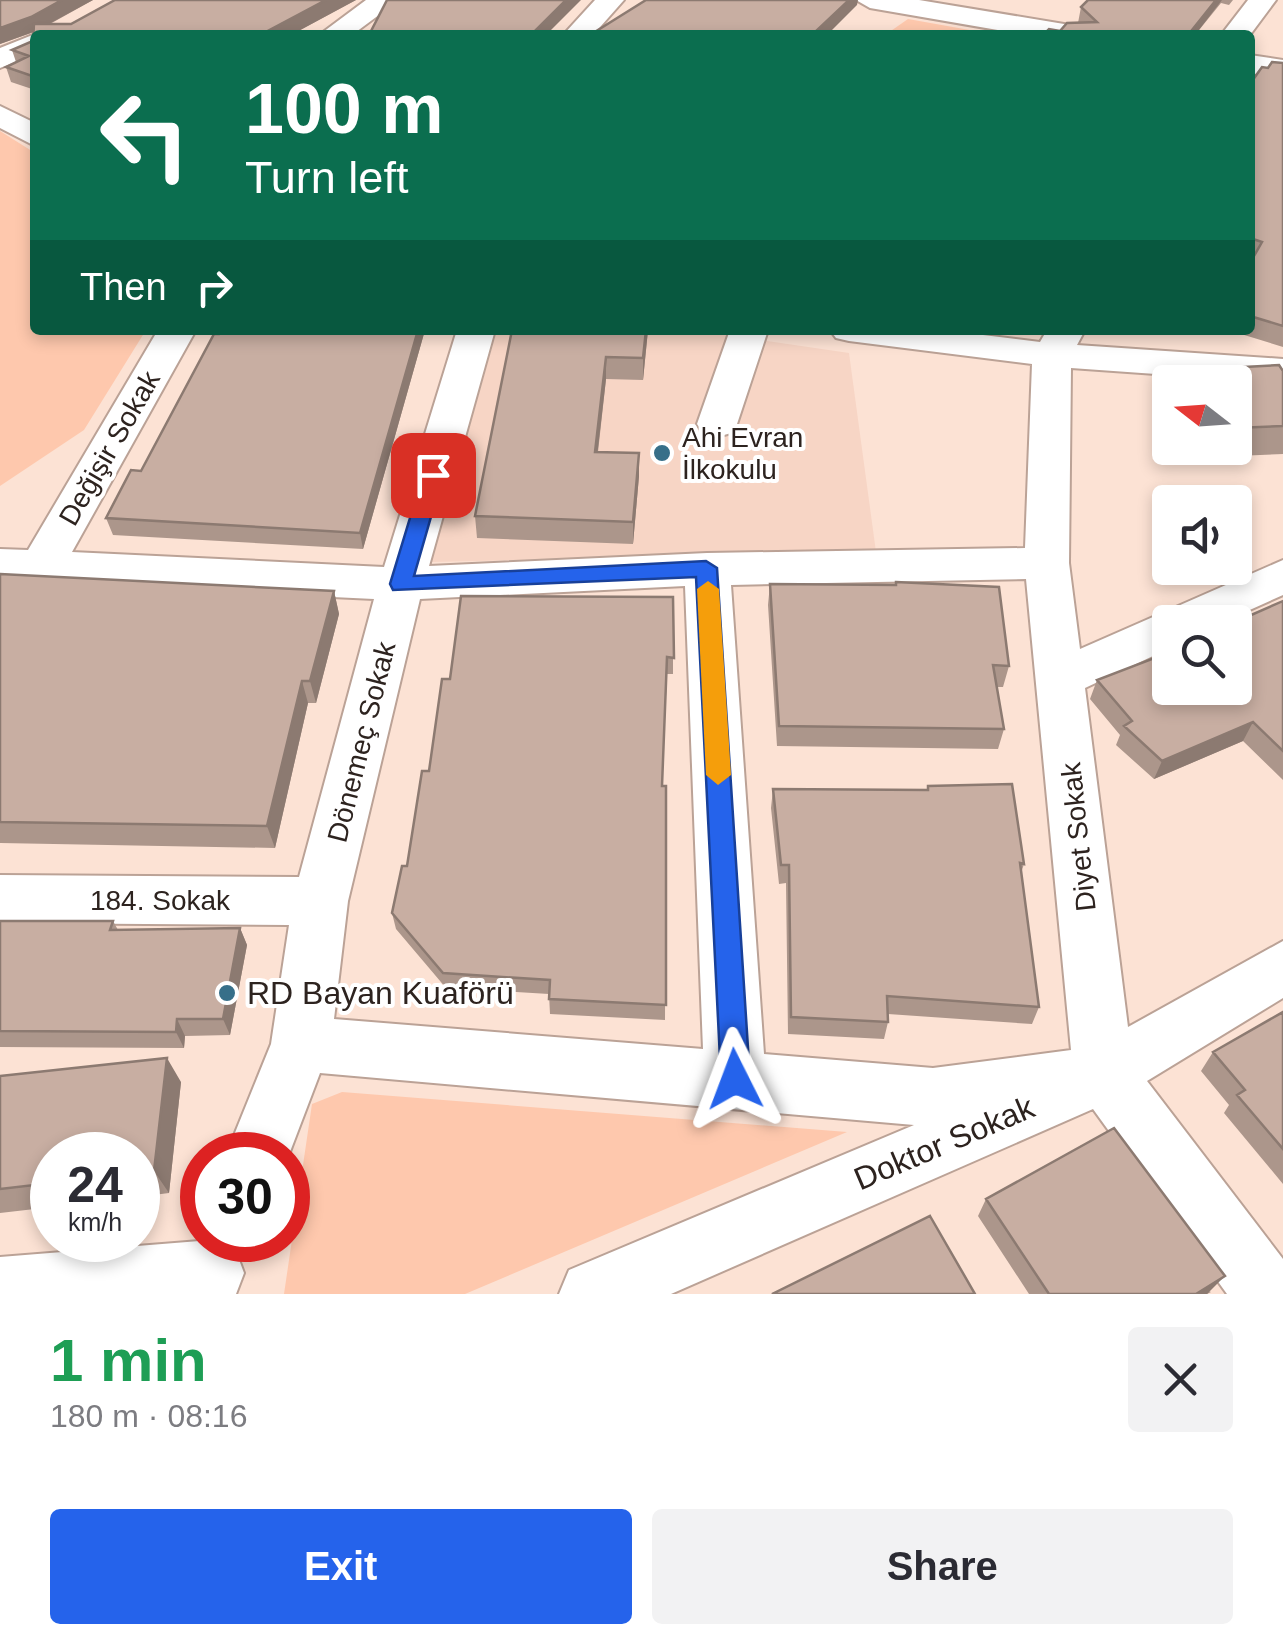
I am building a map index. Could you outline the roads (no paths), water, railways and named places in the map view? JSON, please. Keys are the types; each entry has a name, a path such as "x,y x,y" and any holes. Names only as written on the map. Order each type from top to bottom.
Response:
{"street":[{"path":"341,30 384,0"},
{"path":"581,30 610,0"},
{"path":"1022,30 1056,0"},
{"path":"1239,30 1262,0"},
{"path":"875,13 912,3 1017,30"},
{"path":"0,60 30,45"},
{"path":"1255,65 1283,69"},
{"path":"0,114 30,133"},
{"name":"Değişir Sokak","path":"21,566 174,335"},
{"name":"Dönemeç Sokak","path":"266,1132 301,1044 320,901 401,584 475,335"},
{"path":"717,424 748,335"},
{"path":"929,335 1059,343 1283,371"},
{"name":"Diyet Sokak","path":"1059,343 1048,563 1104,1074"},
{"path":"21,566 401,584 706,568 1048,563"},
{"path":"706,568 735,1079"},
{"path":"1219,605 1283,576"},
{"path":"1061,678 1152,636"},
{"name":"184. Sokak","path":"0,899 320,901"},
{"name":"Doktor Sokak","path":"593,1294 1104,1074 1283,967"},
{"path":"301,1044 933,1097 1104,1074 1268,1294"},
{"path":"0,1291 214,1269"}],"place":[{"name":"Ahi Evran İlkokulu","path":"662,453"},
{"name":"RD Bayan Kuaförü","path":"227,993"}]}
